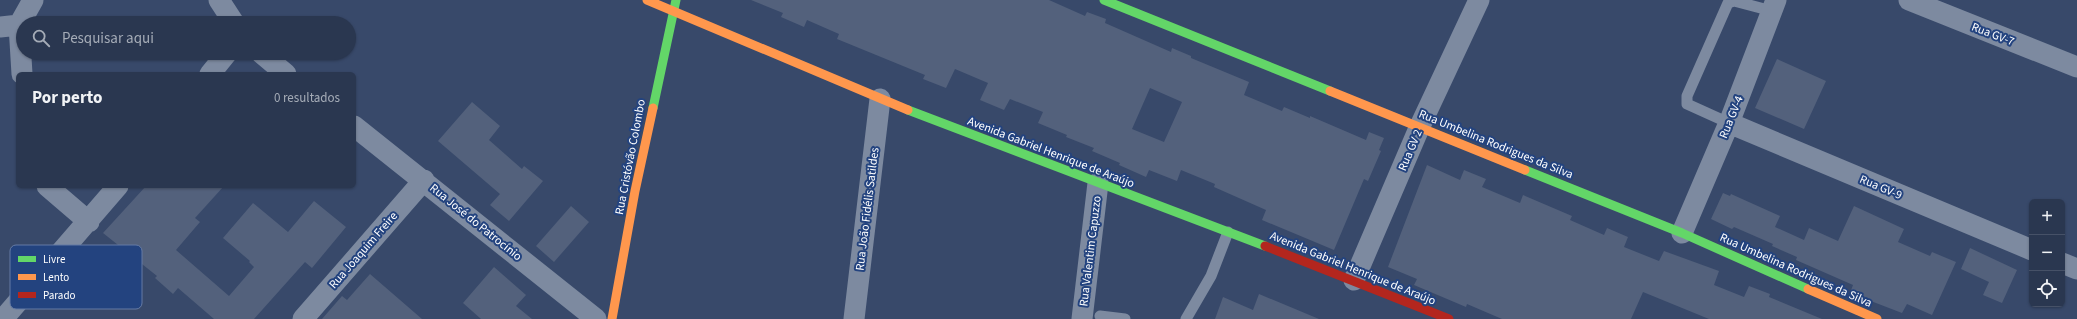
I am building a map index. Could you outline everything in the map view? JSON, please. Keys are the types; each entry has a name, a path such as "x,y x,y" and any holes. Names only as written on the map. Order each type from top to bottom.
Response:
{"street":[{"path":"18,16 33,0"},
{"path":"219,0 229,16"},
{"name":"Avenida Gabriel Henrique de Araújo","path":"647,0 880,99 1354,280 1449,319"},
{"name":"Rua Cristóvão Colombo","path":"607,316 635,191 672,11 676,0"},
{"name":"Rua Umbelina Rodrigues da Silva","path":"1104,0 1420,126 1682,233 1877,319"},
{"name":"Rua GV 2","path":"1354,280 1420,126 1479,0"},
{"name":"Rua GV-7","path":"1909,0 2077,67"},
{"name":"Rua GV-4","path":"1682,233 1729,123 1774,6"},
{"path":"16,18 9,26 16,52"},
{"path":"18,60 21,72"},
{"path":"212,72 221,60"},
{"path":"269,60 284,72"},
{"name":"Rua João Fidélis Satildes","path":"854,319 880,99"},
{"name":"Rua GV-9","path":"1729,123 2029,249"},
{"name":"Rua José do Patrocínio","path":"356,128 607,316"},
{"name":"Rua Joaquim Freire","path":"303,319 424,180"},
{"name":"Rua Valentim Capuzzo","path":"1091,318 1098,182"},
{"path":"50,188 89,222"},
{"path":"69,245 116,188"},
{"path":"2065,264 2077,269"},
{"path":"4,319 13,309"}],"lane":[{"path":"1729,123 1687,104 1687,96 1728,3 1734,1 1774,6"},
{"path":"1186,319 1211,276 1228,232"},
{"path":"1091,318 1125,319"}],"building":[{"path":"751,0 1049,0 1085,16 1087,12 1106,19 1105,23 1171,52 1172,48 1191,56 1191,58 1249,82 1244,95 1282,111 1284,107 1310,118 1310,116 1366,140 1369,132 1384,138 1379,150 1381,151 1368,181 1364,179 1334,250 1262,220 1266,210 1214,187 1215,184 1181,170 1177,181 1149,170 1146,177 1119,165 1120,163 1092,151 1094,148 1066,137 1067,135 1038,123 1043,112 1010,99 1004,110 980,100 988,83 955,69 946,88 923,79 925,75 837,39 839,34 807,20 804,27 781,17 783,13","holes":["1150,88 1182,102 1164,142 1132,129"]},
{"path":"1777,59 1826,81 1804,129 1755,108"},
{"path":"472,102 500,126 489,140 522,169 524,166 543,181 509,221 490,205 500,194 438,141"},
{"path":"1427,165 1460,180 1464,170 1486,179 1482,187 1520,203 1523,195 1572,216 1570,220 1604,235 1607,228 1628,237 1624,247 1659,261 1664,251 1719,271 1714,285 1744,297 1749,286 1770,294 1769,297 1822,319 1709,319 1643,292 1631,319 1502,319 1467,304 1466,307 1414,285 1417,279 1388,267"},
{"path":"144,188 222,188 195,218 200,222 176,250 229,296 254,267 249,262 250,261 223,238 253,203 288,232 314,201 346,227 312,268 305,262 254,319 214,319 178,288 173,294 155,278 157,276 142,264 142,245 118,245 103,233"},
{"path":"1723,193 1730,196 1731,194 1780,216 1775,227 1804,240 1809,228 1838,241 1854,206 1904,229 1898,242 1930,256 1932,252 1956,262 1932,315 1907,304 1902,313 1850,293 1853,285 1796,260 1797,257 1772,246 1773,244 1734,227 1732,229 1711,219"},
{"path":"571,206 589,222 554,262 536,246"},
{"path":"1970,248 2017,270 2002,303 1983,295 1989,282 1961,269"},
{"path":"494,267 526,295 516,306 532,319 481,319 463,303"},
{"path":"370,274 422,319 322,319 342,296 347,300"},
{"path":"1259,294 1319,319 1215,319 1223,297 1253,310"}],"traffic: fast":[{"path":"653,108 676,0"},
{"path":"1104,0 1330,91"},
{"path":"908,110 1265,246"},
{"path":"1525,170 1682,233 1808,289"}],"traffic: slow":[{"path":"647,0 908,110"},
{"path":"1330,91 1525,170"},
{"path":"612,319 635,191 653,108"},
{"path":"1808,289 1877,319"}],"traffic: jam":[{"path":"1265,246 1449,319"}]}
